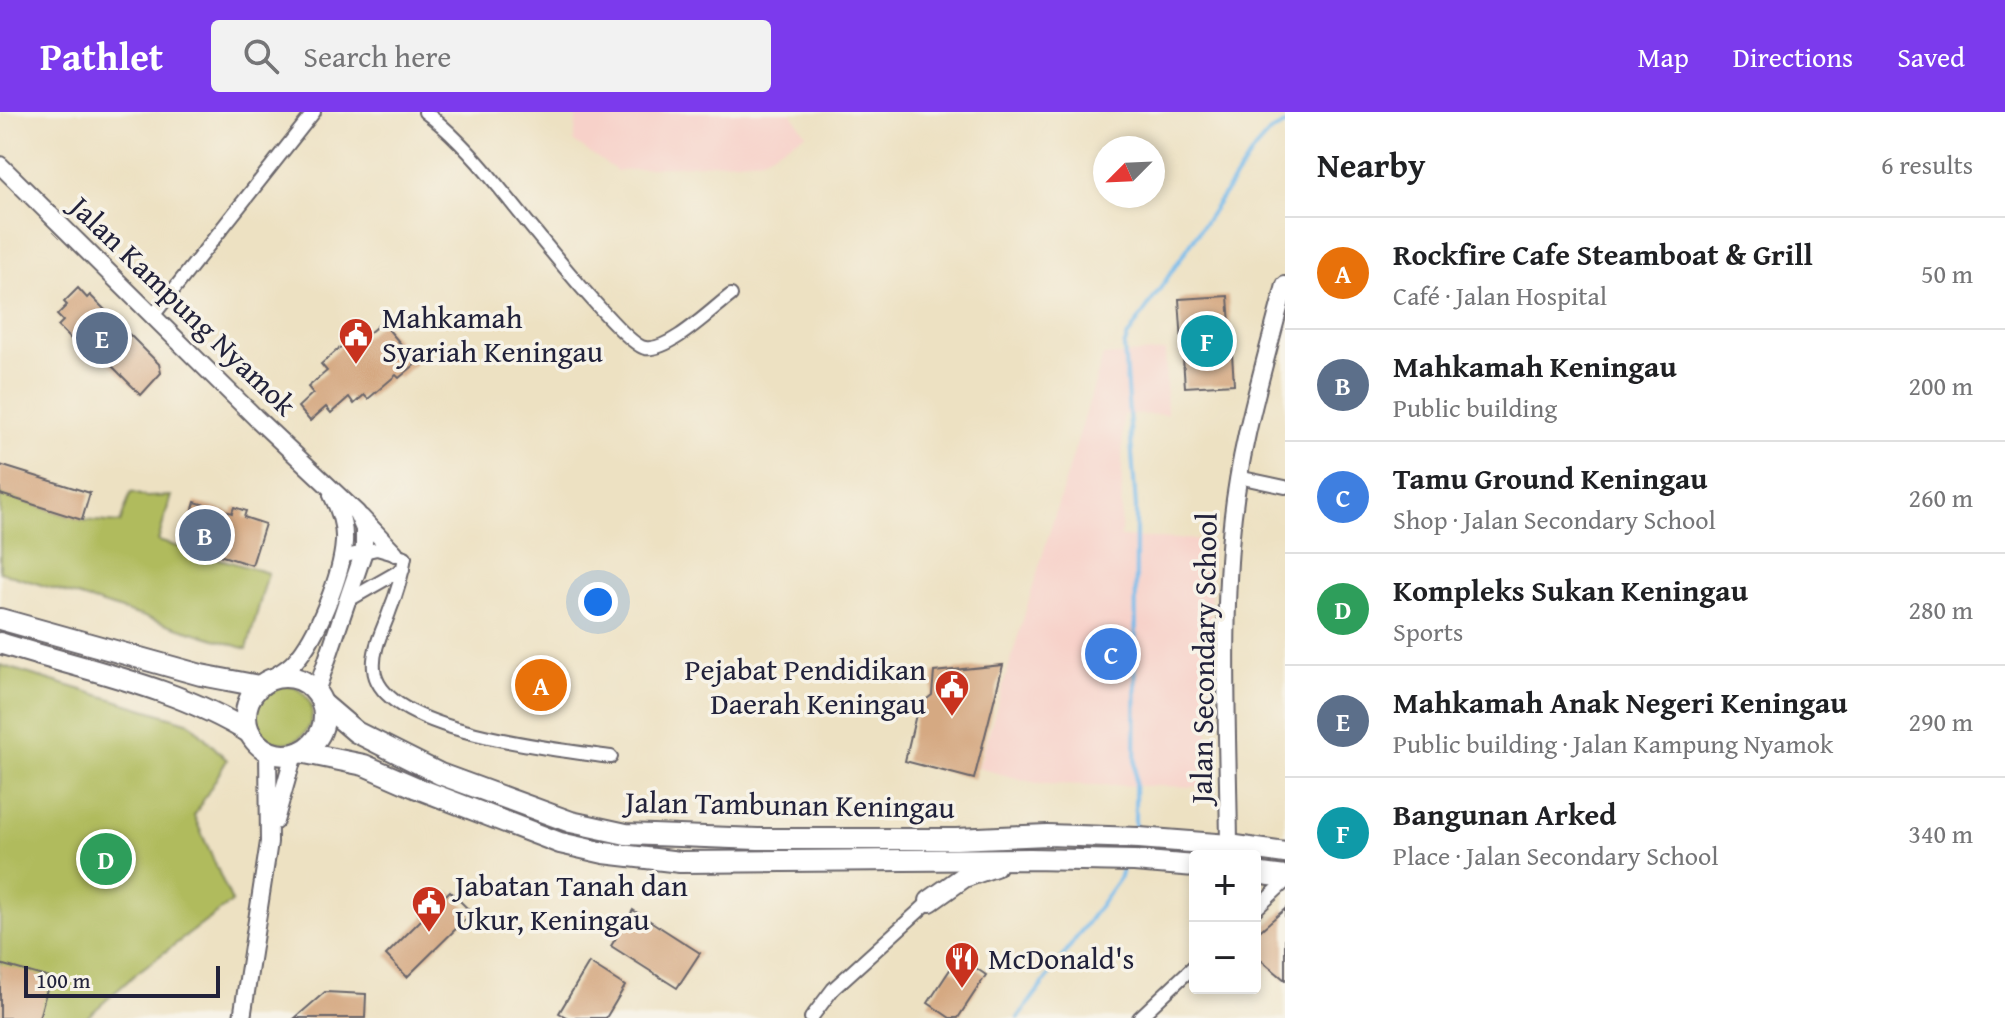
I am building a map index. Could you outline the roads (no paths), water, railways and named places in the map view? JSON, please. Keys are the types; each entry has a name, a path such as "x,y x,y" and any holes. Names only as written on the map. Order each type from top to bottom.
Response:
{"main road":[{"path":"0,619 201,675 264,683 295,677 307,683 319,698 323,727 310,746 297,753 280,755 268,751 250,733 204,706 0,643"},
{"path":"250,733 246,721 247,708 251,696 264,683"},
{"name":"Jalan Tambunan Keningau","path":"319,698 356,732 440,774 571,822 626,834 683,838 873,840 1047,835 1139,838 1285,853"},
{"name":"Jalan Tambunan Keningau","path":"297,753 364,765 560,843 604,853 680,862 1030,859 1189,866"},
{"path":"930,901 973,872 1030,859"},
{"path":"893,861 921,867 935,877 937,886 930,901"},
{"path":"1261,874 1285,880"}],"street":[{"path":"152,317 314,112"},
{"path":"425,112 442,125 496,183 600,309 635,344 644,348 666,345 731,295"},
{"name":"Jalan Kampung Nyamok","path":"1,169 357,513 401,560"},
{"name":"Jalan Secondary School","path":"1229,845 1228,606 1231,534 1238,477 1285,285"},
{"path":"1238,477 1285,487"},
{"name":"Jalan Kampung Nyamok","path":"264,683 290,666 307,644 329,595 344,541 342,517 327,487"},
{"path":"319,698 345,602 364,551 364,529 357,513"},
{"path":"341,557 377,549 401,560"},
{"path":"345,602 362,593 401,560"},
{"path":"401,560 390,612 377,647 374,668 382,691 397,704 446,725 492,739 611,757"},
{"path":"362,593 381,595 390,612"},
{"path":"268,751 269,842"},
{"path":"242,1018 269,842 297,753"},
{"path":"1261,904 1285,880"},
{"path":"817,1015 833,989 930,901"},
{"path":"1139,1018 1189,971"}],"waterway":[{"path":"1135,831 1136,507 1124,347 1128,336 1254,150 1270,132 1285,125"},
{"path":"1018,1018 1119,879 1123,866"}],"place":[{"name":"Mahkamah Anak Negeri Keningau","path":"102,338"},
{"name":"Bangunan Arked","path":"1207,341"},
{"name":"Mahkamah Syariah Keningau","path":"356,366"},
{"name":"Mahkamah Keningau","path":"205,535"},
{"name":"Tamu Ground Keningau","path":"1111,654"},
{"name":"Rockfire Cafe Steamboat & Grill","path":"541,685"},
{"name":"Pejabat Pendidikan Daerah Keningau","path":"952,718"},
{"name":"Kompleks Sukan Keningau","path":"106,859"},
{"name":"Jabatan Tanah dan Ukur, Keningau","path":"429,934"},
{"name":"McDonald's","path":"962,990"}]}
